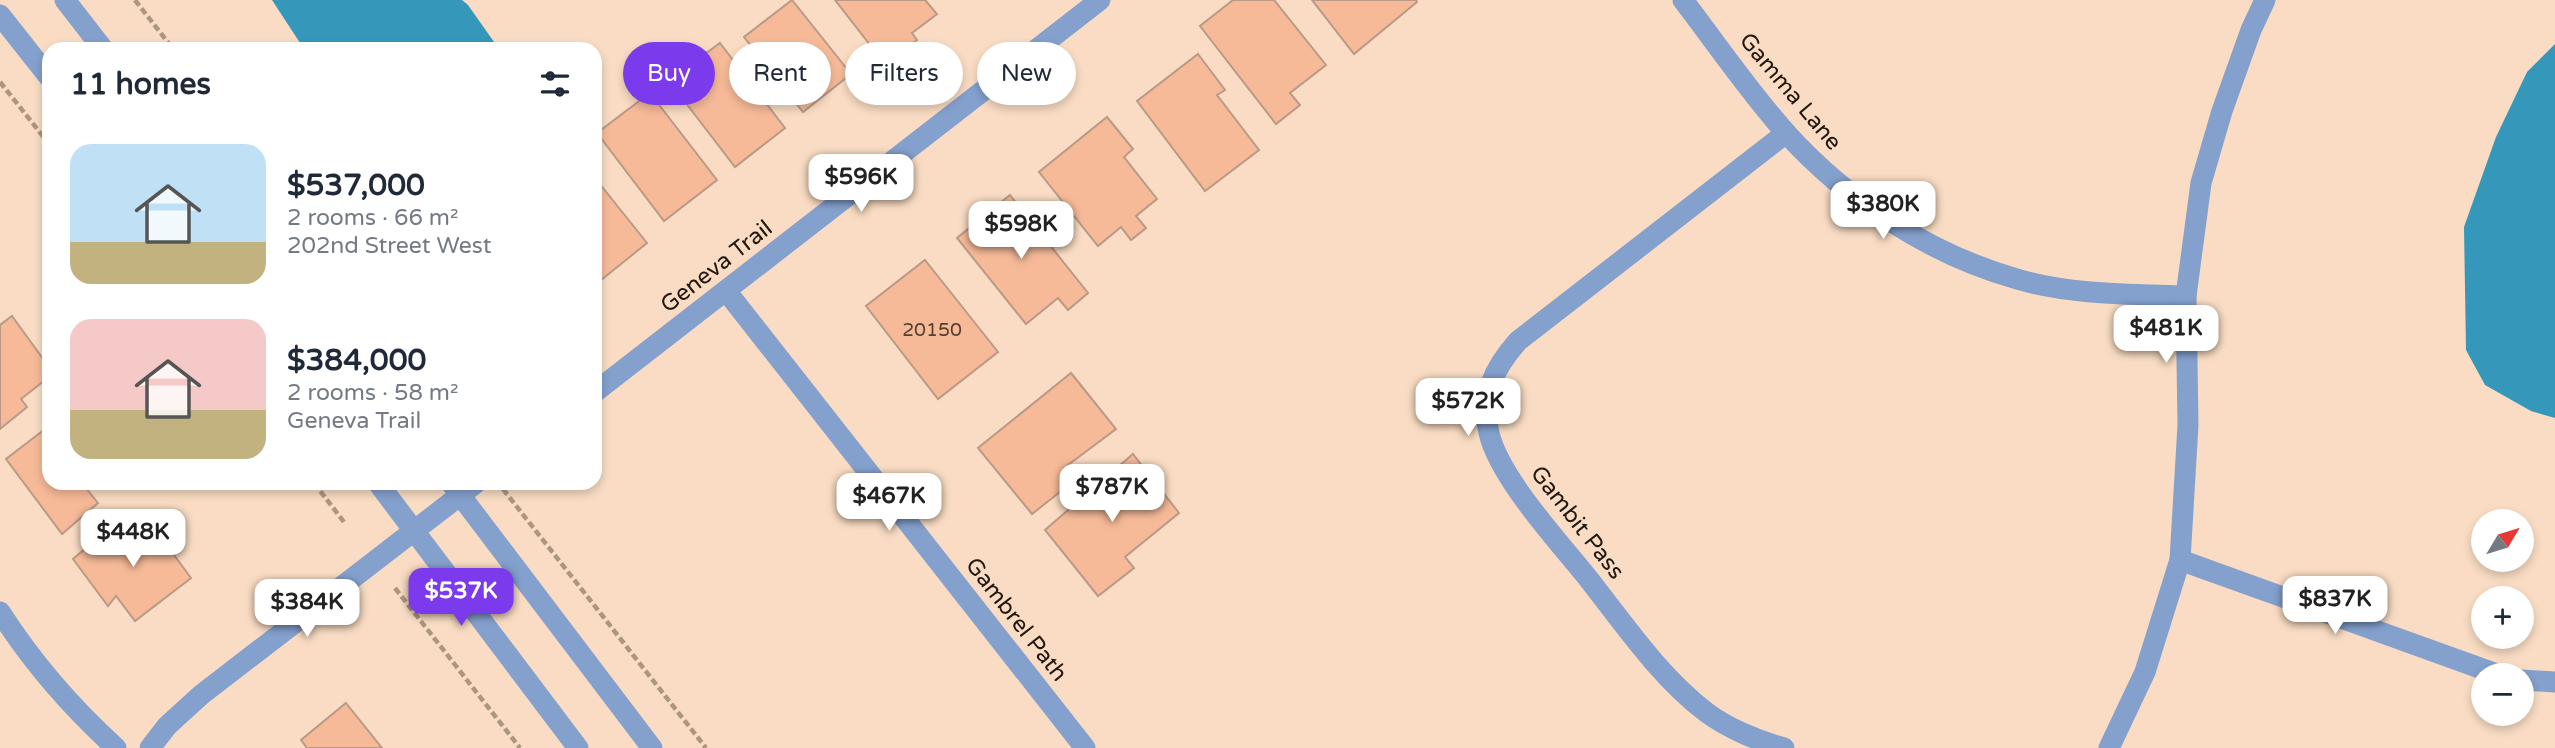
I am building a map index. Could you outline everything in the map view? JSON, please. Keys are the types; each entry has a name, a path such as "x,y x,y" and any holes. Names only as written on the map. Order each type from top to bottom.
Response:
{"street":[{"path":"65,0 98,42"},
{"name":"Geneva Trail","path":"602,387 1100,0"},
{"name":"Gamma Lane","path":"1683,0 1786,133 1851,195 1881,216 1945,251 2017,279 2102,293 2186,296"},
{"path":"2109,748 2146,672 2180,560 2188,425 2186,296 2201,183 2222,111 2251,30 2265,0"},
{"path":"0,15 42,68"},
{"name":"Gambit Pass","path":"1784,748 1770,744 1709,714 1668,679 1513,481 1495,452 1488,431 1487,404 1490,380 1503,358 1518,341 1786,133"},
{"name":"Gambrel Path","path":"727,292 1085,748"},
{"path":"383,490 578,748"},
{"path":"150,748 167,726 201,695 413,531 460,490"},
{"path":"465,490 652,748"},
{"path":"2180,560 2471,665"},
{"path":"0,612 66,698 116,748"},
{"path":"2534,681 2555,682"}],"path":[{"path":"135,0 168,42"},
{"path":"0,82 42,135"},
{"path":"319,490 344,522"},
{"path":"504,490 706,748"},
{"path":"395,588 520,748"}],"water":[{"path":"272,0 462,0 494,42 299,42"},
{"path":"2555,44 2555,418 2531,411 2485,385 2466,350 2464,227 2496,137 2527,72"}],"building":[{"path":"792,0 825,42 748,42 744,37"},
{"path":"835,0 925,0 937,14 912,33 917,40 914,42 868,42"},
{"path":"1233,0 1274,0 1326,65 1290,93 1300,105 1276,124 1200,26"},
{"path":"1312,0 1416,0 1417,2 1354,54"},
{"path":"720,43 729,55 729,105 767,105 785,128 735,167 687,105 715,105 715,47"},
{"path":"831,49 845,66 845,79 831,90"},
{"path":"1198,54 1225,90 1217,95 1259,150 1205,191 1137,101"},
{"path":"634,105 659,105 717,180 664,221 602,140 602,129"},
{"path":"797,105 812,105 803,112"},
{"path":"1107,117 1133,149 1124,157 1157,199 1136,216 1146,228 1131,240 1121,227 1098,246 1039,172"},
{"path":"602,187 647,243 602,279"},
{"path":"1010,195 1088,293 1068,310 1058,298 1026,324 957,238"},
{"path":"925,260 998,352 938,399 866,306"},
{"path":"12,316 42,357 42,382 21,399 27,407 0,429 0,325"},
{"path":"1071,373 1116,429 1064,468 1070,484 1032,514 978,448"},
{"path":"42,431 42,490 88,490 98,503 62,534 6,459"},
{"path":"1133,454 1179,513 1125,557 1134,568 1098,596 1045,530"},
{"path":"146,517 191,578 135,621 116,596 108,606 73,559 106,531 115,544"},
{"path":"346,703 382,748 307,748 301,740"}]}
